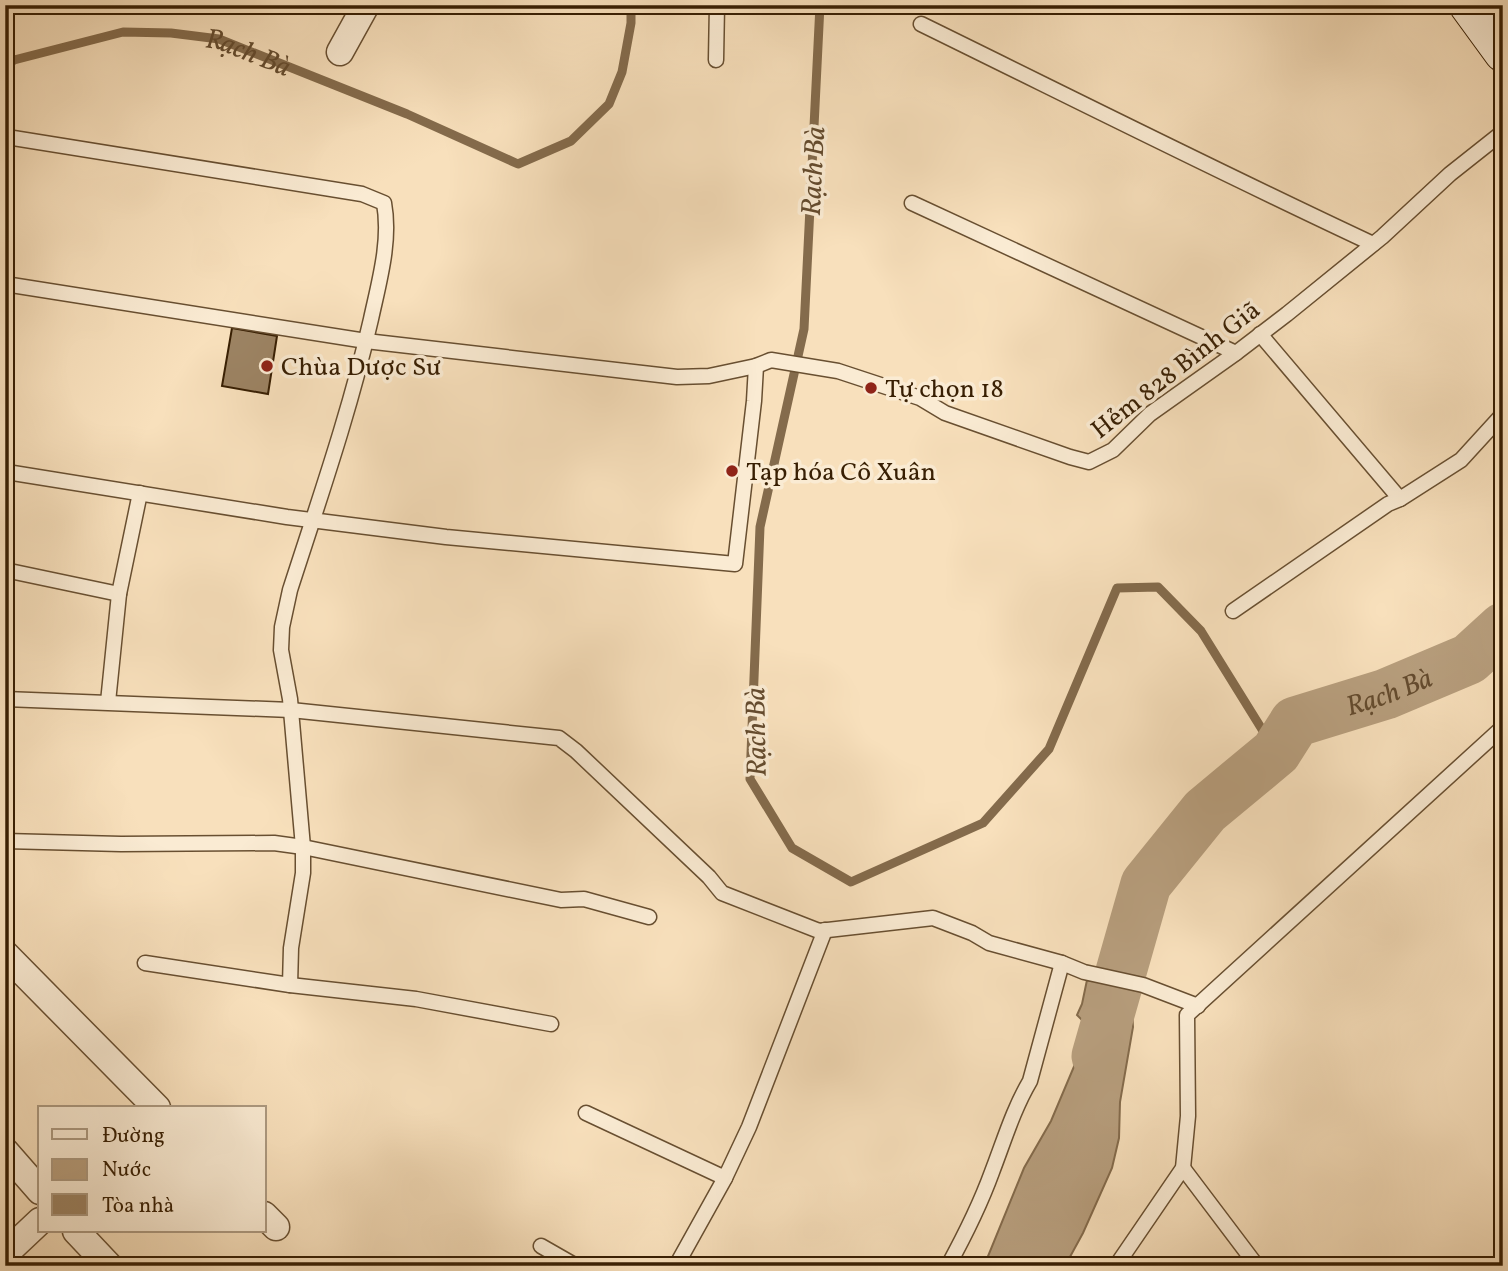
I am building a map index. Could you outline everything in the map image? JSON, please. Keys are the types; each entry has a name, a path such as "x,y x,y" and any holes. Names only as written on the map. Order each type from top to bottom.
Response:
{"main road":[{"path":"1468,5 1503,53"}],"street":[{"path":"340,52 366,5"},
{"path":"5,954 156,1106"},
{"path":"5,1150 38,1189"},
{"path":"5,1254 38,1224"},
{"path":"77,1232 109,1266"}],"lane":[{"path":"716,60 717,5"},
{"path":"921,24 1373,244"},
{"name":"Hẻm 828 Bình Giã","path":"756,366 771,360 827,369 892,388 919,398 946,413 1089,462 1113,450 1150,414 1236,353 1373,244 1450,174 1503,132"},
{"path":"8,137 362,194 384,203 387,219 380,277 366,341 351,398 290,590 282,627 281,650 291,710 303,847 303,873 291,948 290,985"},
{"path":"912,203 1236,353"},
{"path":"5,284 366,341 677,377 709,376 756,366 735,564 520,545 313,519 13,472"},
{"path":"1260,334 1400,499"},
{"path":"1233,611 1388,504 1461,460 1503,414"},
{"path":"108,702 119,594 141,493"},
{"path":"5,570 119,594"},
{"path":"5,699 291,710 559,738 709,877 722,893 819,931 933,918 972,933 989,943 1062,963 1084,972 1143,985 1198,1006"},
{"path":"1116,1266 1183,1168 1188,1116 1188,1015 1503,727"},
{"path":"5,841 274,844 303,847 561,900 584,899 649,917"},
{"path":"676,1266 725,1178 749,1127 825,930"},
{"path":"145,963 290,985 415,999 551,1024"},
{"path":"948,1266 979,1206 1009,1125 1030,1081 1062,963"},
{"path":"586,1113 725,1178"},
{"path":"1183,1168 1257,1266"},
{"path":"541,1246 576,1266"}],"water":[{"path":"1087,980 1131,991 1133,1027 1120,1102 1119,1138 1112,1168 1065,1266 984,1266 1024,1168 1051,1121 1081,1050 1086,1024 1077,1015"}],"building":[{"path":"232,328 277,336 268,394 222,386"}],"waterway":[{"name":"Rạch Bà","path":"5,67 14,60 123,32 171,33 219,39 407,114 518,164 571,141 609,104 622,72 631,23 631,5"},
{"name":"Rạch Bà","path":"820,5 804,329 760,527 750,779 792,848 851,882 983,823 1049,749 1117,588 1158,587 1201,631 1276,752"},
{"name":"Rạch Bà","path":"1097,1056 1146,884 1205,811 1276,752 1295,722 1386,694 1469,659 1503,628"}],"place":[{"name":"Chùa Dược Sư","path":"267,366"},
{"name":"Tự chọn 18","path":"871,388"},
{"name":"Tạp hóa Cô Xuân","path":"732,471"}]}
